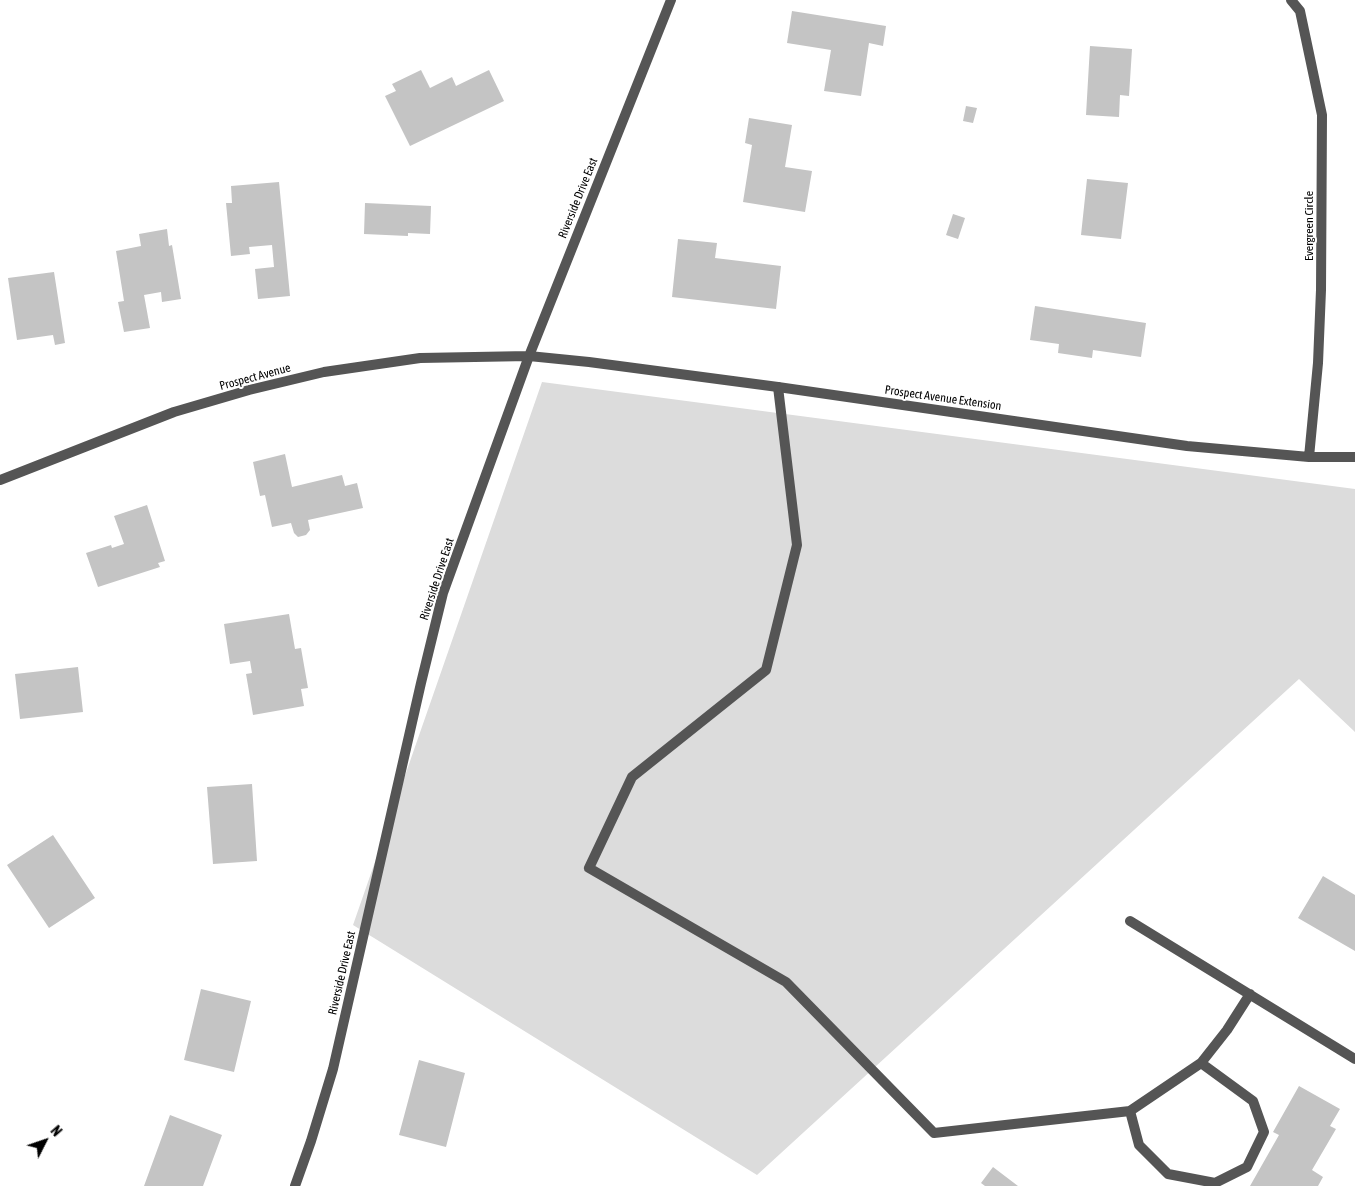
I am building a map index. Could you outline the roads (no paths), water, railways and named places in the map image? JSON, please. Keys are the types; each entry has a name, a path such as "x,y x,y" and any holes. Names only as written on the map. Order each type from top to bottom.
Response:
{"street":[{"name":"Riverside Drive East","path":"294,1186 312,1141 333,1069 443,594 529,356 671,0"},
{"name":"Evergreen Circle","path":"1291,0 1300,11 1322,115 1321,290 1318,363 1309,457"},
{"name":"Prospect Avenue Extension","path":"529,356 778,387 1188,446 1309,457 1355,457"},
{"name":"Prospect Avenue","path":"0,480 174,412 249,390 324,372 420,358 529,356"},
{"path":"778,387 797,545 766,670 632,777 590,868 786,982 934,1133 1130,1111 1201,1063 1250,994"},
{"path":"1130,921 1355,1059"},
{"path":"1130,1111 1139,1145 1168,1174 1215,1183 1246,1167 1264,1132 1253,1101 1201,1063"}]}
